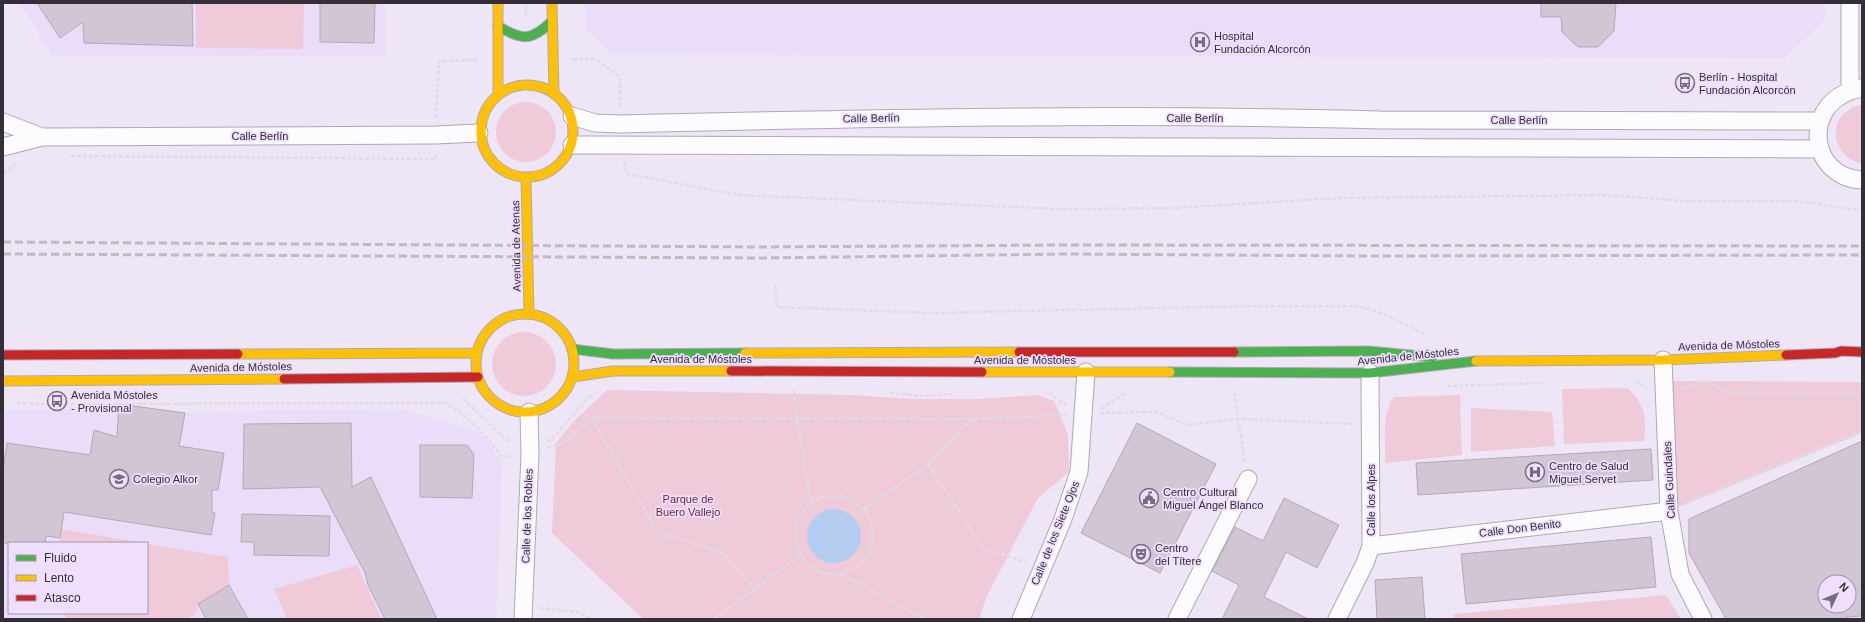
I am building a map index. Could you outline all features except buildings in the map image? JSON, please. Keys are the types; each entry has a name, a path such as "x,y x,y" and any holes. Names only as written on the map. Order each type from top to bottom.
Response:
{"main road":[{"path":"498,3 498,95"},
{"path":"552,3 554,93"},
{"path":"498,26 511,35 525,39 542,32 552,21"},
{"path":"526,85 540,86 554,93 564,103 572,116 574,131 572,145 565,159 554,170 541,176 526,178 511,175 498,168 488,156 479,133 489,104 498,95 511,88 526,85"},
{"name":"Avenida de Atenas","path":"526,178 529,314"},
{"path":"529,314 543,317 556,325 566,335 572,349 575,363 573,377 566,391 556,402 544,409 529,412 512,411 497,404 485,392 478,377 476,365 477,353 482,340 490,328 502,320 515,315 529,314"},
{"name":"Avenida de Móstoles","path":"572,349 613,354 1368,351 1477,361 1663,360 1835,353 1841,351 1862,352"},
{"name":"Avenida de Móstoles","path":"3,355 477,353"},
{"name":"Avenida de Móstoles","path":"573,377 613,371 1370,373 1477,361"},
{"name":"Avenida de Móstoles","path":"3,381 478,377"}],"street":[{"path":"1850,3 1856,89 1840,94 1831,102 1819,121 1818,135 1820,149 1826,160 1834,169 1845,176 1862,180"},
{"name":"Calle Berlín","path":"572,116 595,123 621,124 896,118 1308,118 1388,120 1819,121"},
{"name":"Calle Berlín","path":"3,122 42,136"},
{"name":"Calle Berlín","path":"3,147 42,136 436,135 479,133"},
{"path":"572,145 1820,149"},
{"name":"Calle Guindales","path":"1663,360 1669,511 1680,574 1703,619"},
{"name":"Calle de los Siete Ojos","path":"1021,619 1063,519 1079,472 1086,372"},
{"name":"Calle los Alpes","path":"1337,619 1365,563 1371,546 1370,373"},
{"name":"Calle de los Robles","path":"523,612 530,454 529,412"},
{"path":"1177,619 1248,479"},
{"name":"Calle Don Benito","path":"1371,546 1669,511"}],"path":[{"path":"63,156 436,159 439,61 499,59"},
{"path":"553,59 595,59 620,77 621,124"},
{"path":"620,146 627,174 747,196 1060,209 1173,208 1340,198 1603,195 1685,201 1797,201 1858,210 1862,208"},
{"path":"3,172 9,170 19,161"},
{"path":"775,284 777,307 856,311 932,313 1255,306 1357,306 1382,313 1430,337"},
{"path":"1230,373 1248,479"},
{"path":"793,384 797,419 811,502"},
{"path":"10,402 36,404 446,403 471,420 487,436 502,456 530,454 564,443 591,418 972,419 1156,412 1188,425 1238,419 1370,425"},
{"path":"591,418 658,533 720,551 754,588"},
{"path":"864,509 928,464 972,419"},
{"path":"1669,511 1862,431"},
{"path":"928,464 984,549 1042,568"},
{"path":"839,496 855,501 864,509 870,519 874,531 873,543 869,554 857,567 840,574 829,574 808,564 801,555 796,544 795,533 797,521 811,502 822,497 839,496"},
{"path":"714,619 754,588 801,555"},
{"path":"840,574 925,619"},
{"path":"523,612 578,612 591,619"}],"shaded area":[{"path":"20,3 385,3 385,56 53,56"},
{"name":"Hospital Fundación Alcorcón","path":"585,3 1825,3 1825,20 1785,58 612,55 585,28"},
{"path":"154,408 168,414 231,411 403,409 481,433 502,462 496,619 3,619 3,410"}],"green space":[{"path":"196,3 304,3 303,49 196,48"},
{"path":"526,102 543,107 551,115 556,132 551,149 543,157 526,162 509,157 501,149 496,132 501,115 509,107"},
{"path":"1862,105 1862,164 1851,159 1843,152 1838,143 1836,134 1837,124 1842,116 1850,109"},
{"path":"524,332 536,334 547,341 554,352 556,364 554,376 547,387 536,394 524,396 512,394 501,387 494,376 492,364 494,352 501,341 512,334"},
{"path":"1672,381 1862,382 1862,433 1679,507 1676,495"},
{"path":"1627,388 1638,399 1641,405 1645,418 1644,441 1564,444 1562,389"},
{"name":"Parque de Buero Vallejo","path":"607,390 850,395 913,399 977,399 1038,395 1054,401 1068,435 1069,472 1038,498 987,596 979,619 643,619 552,533 556,443 573,422"},
{"path":"1460,395 1462,455 1385,463 1385,428 1387,412 1394,397"},
{"path":"1471,408 1552,412 1555,446 1471,452"},
{"path":"61,529 138,542 59,542"},
{"path":"148,544 228,557 229,585 198,604 196,614 187,619 65,619 66,614 148,614"},
{"path":"357,565 381,619 287,619 274,589"},
{"path":"1666,595 1681,619 1453,619 1453,614"}],"water":[{"path":"829,509 839,509 849,513 857,521 861,531 861,541 857,551 849,559 839,563 829,563 819,559 811,551 807,541 807,531 811,521 819,513"}],"railway":[{"path":"3,242 756,247 1065,245 1862,246"},
{"path":"3,254 760,258 1066,254 1369,256 1862,255"}],"traffic: fast":[{"path":"498,26 506,31 526,37 545,28 552,21"},
{"path":"572,349 613,354 745,353"},
{"path":"1234,352 1368,351 1432,357"},
{"path":"1170,372 1370,373 1476,361"}],"traffic: slow":[{"path":"498,3 498,95"},
{"path":"552,3 554,93"},
{"path":"518,85 536,85 553,92 566,105 573,122 573,131 573,140 566,157 553,170 536,177 518,177 501,170 488,157 481,140 481,122 488,105 501,92 518,85"},
{"path":"526,178 529,314"},
{"path":"525,314 544,318 560,328 570,344 574,363 570,382 560,398 544,408 525,412 506,408 490,398 480,382 476,363 480,344 490,328 506,318 525,314"},
{"path":"745,353 1019,352"},
{"path":"238,354 477,353"},
{"path":"1476,361 1663,360 1786,355"},
{"path":"573,377 613,371 731,371"},
{"path":"982,372 1170,372"},
{"path":"3,381 284,379"}],"traffic: jam":[{"path":"1786,355 1835,353 1841,351 1862,352"},
{"path":"1019,352 1234,352"},
{"path":"3,355 238,354"},
{"path":"731,371 982,372"},
{"path":"284,379 478,377"}],"place":[{"name":"Hospital Fundación Alcorcón","path":"1200,42"},
{"name":"Berlín - Hospital Fundación Alcorcón","path":"1685,83"},
{"name":"Avenida Móstoles - Provisional","path":"57,401"},
{"name":"Centro de Salud Miguel Servet","path":"1535,472"},
{"name":"Colegio Alkor","path":"119,479"},
{"name":"Centro Cultural Miguel Ángel Blanco","path":"1149,498"},
{"name":"Centro del Títere","path":"1141,554"}]}
